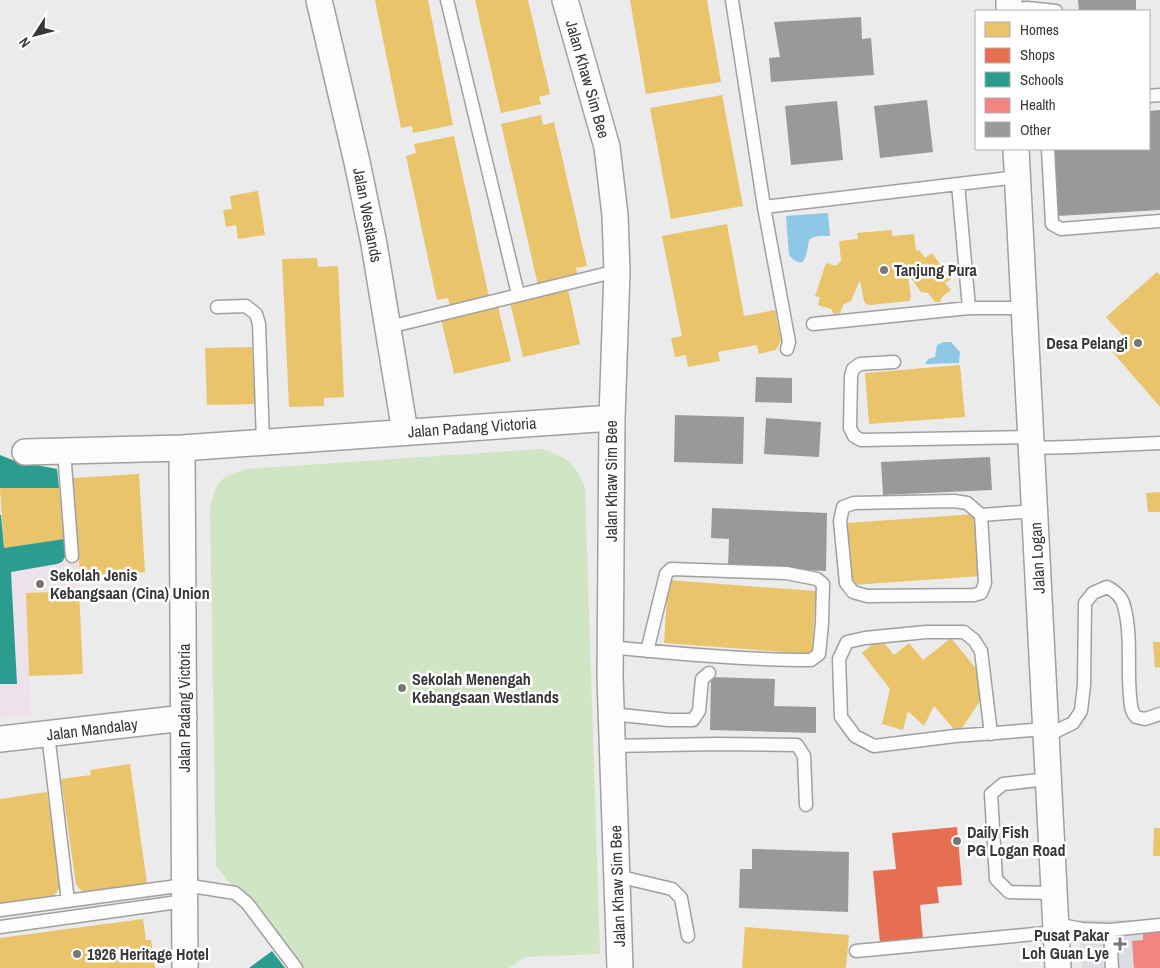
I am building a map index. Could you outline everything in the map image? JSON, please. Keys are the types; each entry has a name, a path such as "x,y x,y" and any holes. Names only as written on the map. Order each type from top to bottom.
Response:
{"street":[{"name":"Jalan Westlands","path":"319,0 374,244 405,432"},
{"name":"Jalan Khaw Sim Bee","path":"565,0 607,147 615,214 617,271 612,418 610,647 620,968"},
{"name":"Jalan Logan","path":"1016,150 1058,968"},
{"name":"Jalan Padang Victoria","path":"25,452 182,448 612,418"},
{"name":"Jalan Padang Victoria","path":"182,448 185,968"},
{"name":"Jalan Mandalay","path":"0,739 184,718"}],"lane":[{"path":"447,0 518,294"},
{"path":"732,0 764,207 789,342 786,349"},
{"path":"1016,10 1027,8 1046,10"},
{"path":"1048,150 1052,224 1061,229 1160,221"},
{"path":"764,207 1018,177"},
{"path":"958,184 969,308"},
{"path":"389,327 617,271"},
{"path":"217,307 246,306 256,314 259,324 263,442"},
{"path":"813,324 969,308 1025,308"},
{"path":"894,362 860,364 853,368 851,376 850,428 854,436 861,440 1031,442 1072,448 1160,443"},
{"path":"64,451 72,556"},
{"path":"981,515 985,584 981,593 974,595 867,596 853,592 846,583 840,521 843,507 854,503 954,501 967,503 981,515 1035,511"},
{"path":"610,647 647,651 706,657 811,660 819,654 822,624 822,584 817,579 786,573 671,569 666,574 647,651"},
{"path":"991,734 981,651 974,640 964,632 926,632 865,638 847,642 839,659 841,717 855,736 874,746 955,736 1046,732 1073,723 1081,711 1084,685 1085,603 1093,593 1107,587 1116,591 1124,605 1128,636 1128,684 1131,712 1136,718 1145,719 1160,714"},
{"path":"611,714 669,720 692,720 699,711 702,678 709,673"},
{"path":"48,734 68,901"},
{"path":"612,746 797,745 804,756 806,806"},
{"path":"1048,779 1003,784 991,794 992,836 996,879 1009,892 1054,892"},
{"path":"617,876 672,889 681,898 688,936"},
{"path":"0,927 185,893"},
{"path":"0,910 68,901 185,893 235,893 247,903 296,968"},
{"path":"856,951 1056,928 1110,930 1160,925"},
{"path":"1110,930 1112,968"}],"shaded area":[{"name":"Sekolah Jenis Kebangsaan (Cina) Union","path":"0,455 15,461 57,469 65,556 78,556 80,576 79,591 26,594 30,714 0,718"},
{"name":"Pusat Pakar Loh Guan Lye","path":"1079,920 1160,920 1160,968 1082,968"}],"green space":[{"name":"Sekolah Menengah Kebangsaan Westlands","path":"541,449 558,455 569,462 577,471 585,487 600,954 525,957 509,968 301,968 216,866 210,510 214,493 224,478 247,469"}],"water":[{"path":"828,213 830,236 817,236 810,239 806,257 803,261 795,261 789,255 786,216"},
{"path":"951,342 960,352 959,363 925,364 928,359 935,357 937,345"}],"building: Homes":[{"path":"375,0 428,0 453,125 413,133 412,126 401,128"},
{"path":"475,0 528,0 550,94 539,97 541,104 501,113"},
{"path":"630,0 707,0 721,82 646,94"},
{"path":"722,95 743,206 671,219 650,108"},
{"path":"541,115 543,125 554,122 587,266 576,268 578,276 538,285 501,124"},
{"path":"454,136 489,297 450,305 448,298 437,300 406,156 416,153 414,144"},
{"path":"258,191 265,235 238,239 236,225 226,227 223,210 232,209 230,196"},
{"path":"727,224 744,316 775,310 781,340 776,350 759,354 757,345 718,352 720,361 688,367 686,355 675,357 671,338 682,336 662,236"},
{"name":"Tanjung Pura","path":"892,230 892,236 914,234 916,250 920,251 925,258 932,253 951,279 945,283 951,290 942,297 940,302 935,302 928,293 921,292 908,274 911,298 909,301 866,304 860,280 851,301 844,304 840,313 834,314 831,309 818,305 820,297 815,296 826,263 836,266 841,261 839,241 858,239 857,233"},
{"path":"317,258 318,267 338,266 344,397 324,398 324,406 289,407 282,259"},
{"name":"Desa Pelangi","path":"1157,272 1160,275 1160,407 1110,349 1124,337 1106,317"},
{"path":"568,289 580,344 523,357 510,302"},
{"path":"498,306 511,361 454,374 441,319"},
{"path":"252,347 255,404 207,405 205,348"},
{"path":"960,365 965,417 869,424 865,373"},
{"path":"139,474 145,572 80,576 73,478"},
{"path":"0,488 59,488 64,539 4,548"},
{"path":"1160,492 1160,512 1148,512 1146,493"},
{"path":"976,514 981,576 852,585 847,523"},
{"path":"668,580 816,591 812,654 664,643"},
{"path":"79,591 83,674 29,676 26,593"},
{"path":"880,638 894,655 909,643 923,660 951,638 978,671 980,701 958,734 934,706 924,726 908,711 903,730 882,724 890,689 862,653"},
{"path":"1153,642 1160,642 1160,667 1155,668"},
{"path":"130,764 147,883 83,892 76,885 61,779 91,775 90,770"},
{"path":"47,792 60,887 53,897 0,904 0,799"},
{"path":"1154,828 1160,828 1160,856 1153,856"},
{"name":"1926 Heritage Hotel","path":"143,919 146,940 151,940 155,968 0,968 0,938"},
{"path":"745,927 849,935 846,968 742,968"}],"building: Shops":[{"path":"957,827 962,885 937,887 939,903 920,905 923,939 880,943 873,871 896,869 892,833"}],"building: Schools":[{"path":"0,455 15,461 57,469 59,488 0,488"},
{"path":"0,515 4,548 64,539 65,557 62,562 11,572 17,684 0,684"},
{"path":"272,951 285,968 249,968"}],"building: Health":[{"path":"1160,931 1160,968 1134,968 1132,941 1143,940 1143,932"}],"building: Other":[{"path":"1078,0 1136,0 1136,10 1079,10"},
{"path":"861,17 862,39 871,38 874,75 771,82 769,58 780,57 774,22"},
{"path":"927,100 933,152 880,158 874,106"},
{"path":"837,101 843,160 791,165 785,106"},
{"path":"1160,110 1160,210 1057,216 1052,150 1150,150 1150,111"},
{"path":"756,377 792,378 792,403 755,402"},
{"path":"675,415 744,417 743,464 674,462"},
{"path":"766,418 821,422 819,457 764,454"},
{"path":"990,457 992,490 883,495 881,462"},
{"path":"712,508 827,513 826,571 728,567 729,539 711,538"},
{"path":"711,677 775,679 774,706 816,707 816,733 710,730"},
{"path":"752,849 849,852 848,912 739,908 740,869 752,869"}],"place":[{"name":"Tanjung Pura","path":"884,270"},
{"name":"Desa Pelangi","path":"1138,343"},
{"name":"Sekolah Jenis Kebangsaan (Cina) Union","path":"40,584"},
{"name":"Sekolah Menengah Kebangsaan Westlands","path":"402,688"},
{"name":"Daily Fish PG Logan Road","path":"957,841"},
{"name":"Pusat Pakar Loh Guan Lye","path":"1120,944"},
{"name":"1926 Heritage Hotel","path":"77,954"}]}
